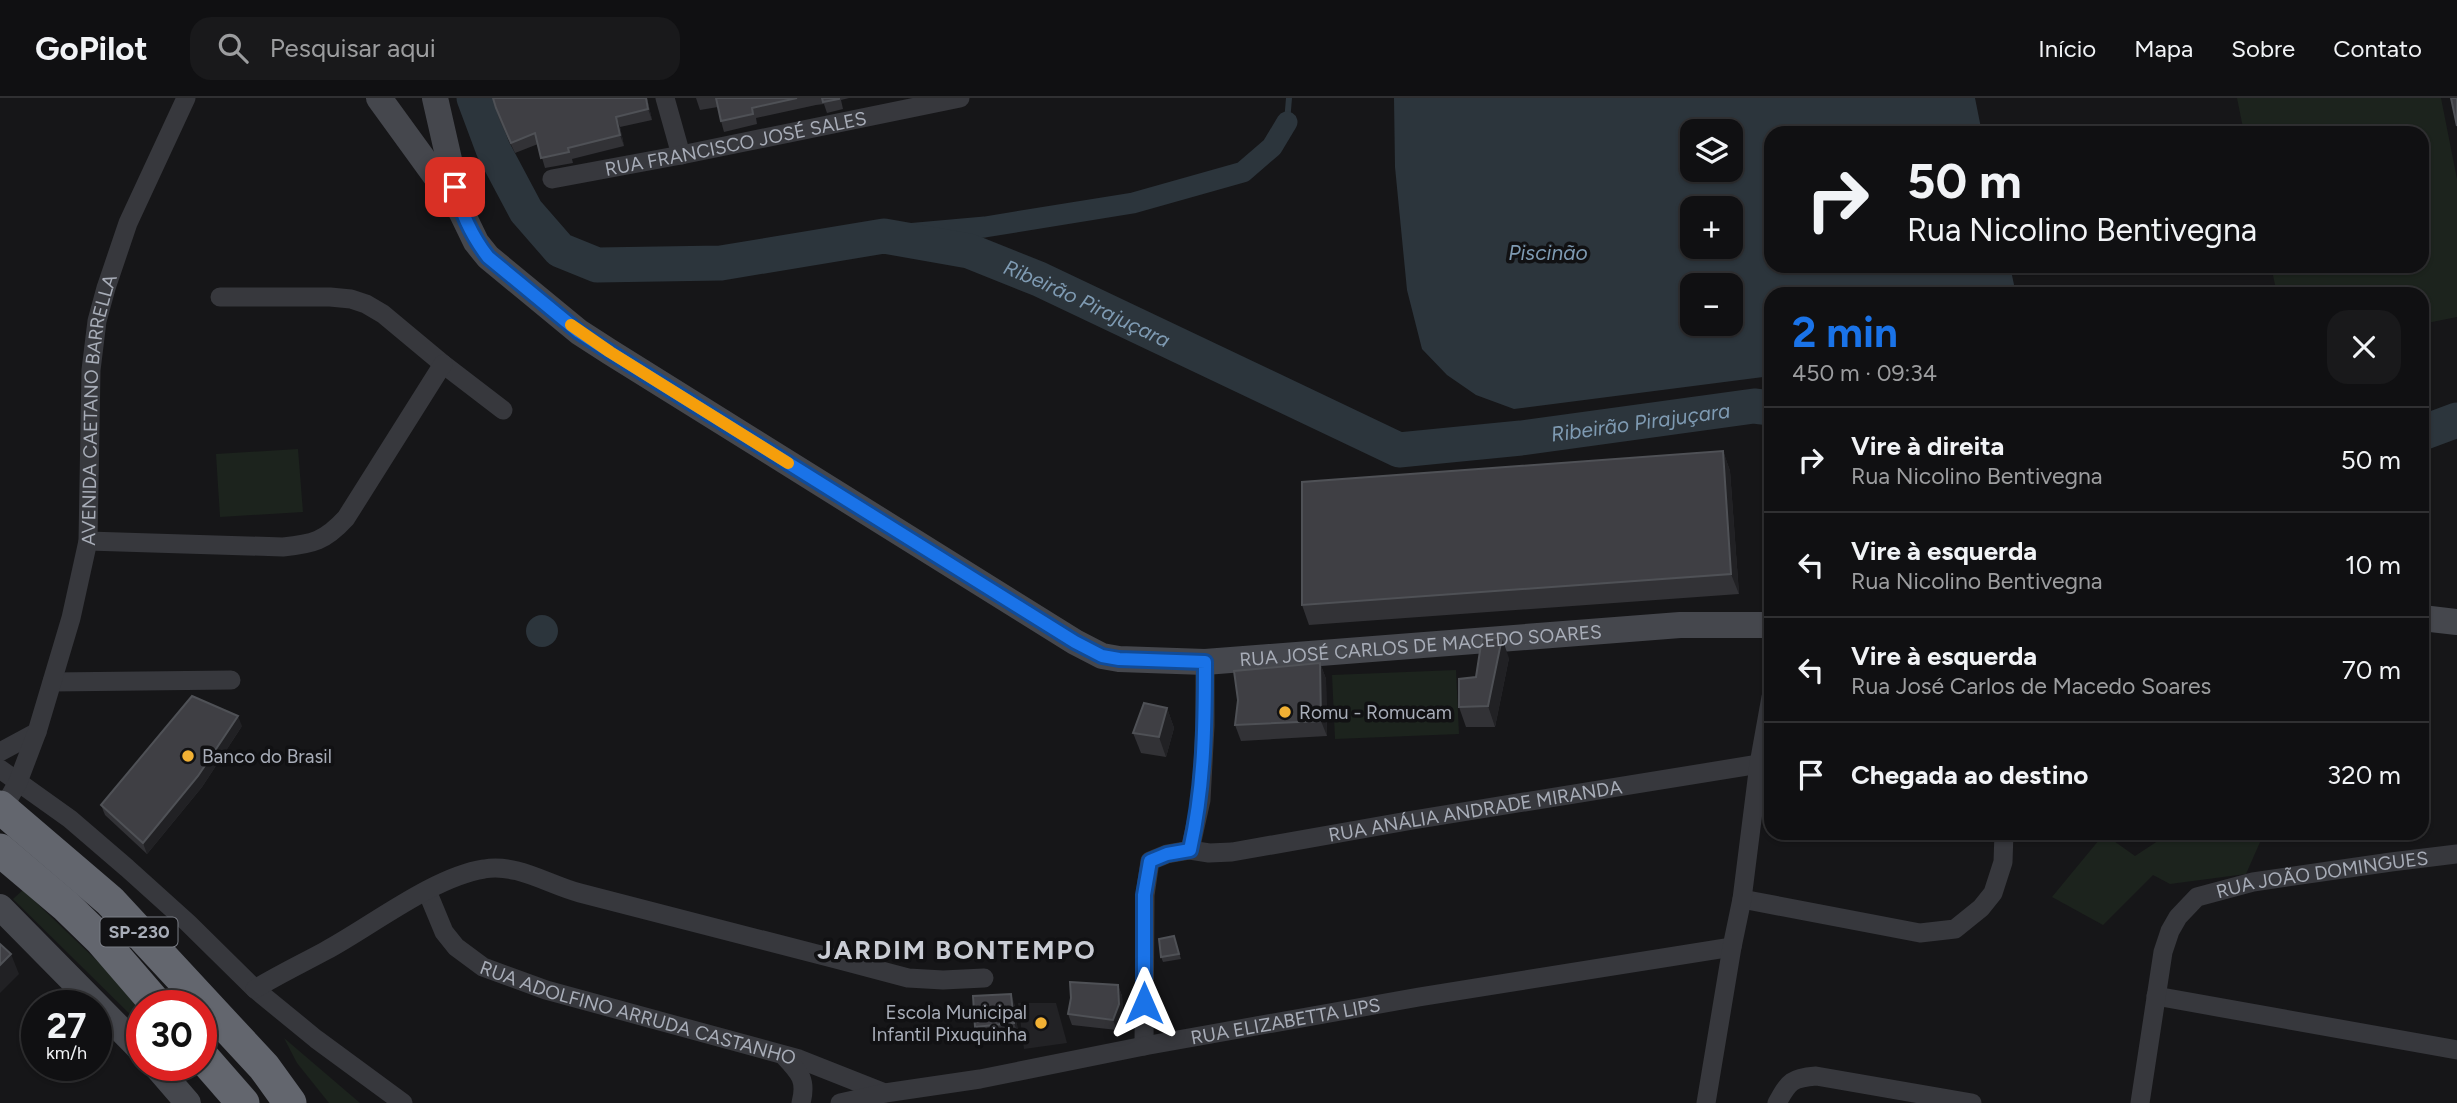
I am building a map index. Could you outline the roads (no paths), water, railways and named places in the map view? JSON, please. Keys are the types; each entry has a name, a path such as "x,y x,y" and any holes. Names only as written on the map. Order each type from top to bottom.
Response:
{"highway":[{"name":"SP-230","path":"5,803 110,901 264,1068 290,1103"},
{"name":"SP-230","path":"0,850 93,932 144,990"},
{"path":"217,1073 243,1103"}],"street":[{"name":"AVENIDA CAETANO BARRELLA","path":"5,803 37,732 71,618 88,541 91,370 97,321 128,223 186,98"},
{"name":"RUA JOSÉ CARLOS DE MACEDO SOARES","path":"379,98 461,211 476,242 488,257 579,332 1075,642 1102,656 1205,662 1680,625 1764,625"},
{"path":"665,98 681,155"},
{"name":"RUA FRANCISCO JOSÉ SALES","path":"552,179 960,98"},
{"path":"403,129 409,135 422,138 432,130 438,106"},
{"name":"RUA JOSÉ CARLOS DE MACEDO SOARES","path":"438,106 461,211"},
{"path":"220,297 351,299 366,304 383,314 503,410"},
{"path":"88,541 283,547 324,539 346,519 443,364"},
{"path":"2429,619 2457,622"},
{"path":"1190,850 1201,800 1205,662"},
{"path":"52,682 231,680"},
{"path":"0,752 37,732"},
{"path":"1706,1103 1731,947 1742,899 1764,736"},
{"name":"RUA ANÁLIA ANDRADE MIRANDA","path":"1144,1046 1144,895 1150,861 1167,854 1190,850 1232,852 1759,764"},
{"path":"0,769 5,803 70,819 188,923 254,989 403,1103"},
{"path":"1742,899 1920,933 1955,929 1981,908 1993,893 2003,862 2004,840"},
{"name":"RUA JOÃO DOMINGUES","path":"2140,1103 2163,952 2178,917 2197,897 2266,880 2457,854"},
{"path":"254,989 427,891 468,872 487,868 514,870 576,892 908,978 984,978"},
{"name":"RUA ADOLFINO ARRUDA CASTANHO","path":"427,891 444,932 456,947 483,967 545,990 799,1059 885,1093"},
{"path":"0,907 126,1034"},
{"name":"RUA ELIZABETTA LIPS","path":"840,1103 1419,997 1731,947"},
{"path":"2156,996 2457,1050"},
{"path":"784,1056 797,1070 804,1084 801,1103"},
{"path":"1777,1103 1786,1086 1797,1078 1816,1076 1963,1102"},
{"path":"169,1081 188,1103"}],"water":[{"name":"Piscinão","path":"1394,98 1975,98 1981,126 1764,126 1764,273 2012,273 2014,287 1764,287 1764,377 1514,409 1476,395 1447,375 1422,349 1407,290 1395,167"},
{"path":"542,615 553,620 558,631 553,642 542,647 531,642 526,631 531,620"}],"waterway":[{"name":"Ribeirão Pirajuçara","path":"474,98 493,149 526,211 560,250 597,265 721,263 884,236 969,251 1039,279 1399,450 1521,438 1754,406 1764,407"},
{"path":"1287,122 1289,98"},
{"path":"884,236 985,227 1133,203 1243,172 1272,147 1287,122"},
{"name":"Ribeirão Pirajuçara","path":"2429,430 2457,420"}],"place":[{"name":"Romu - Romucam","path":"1285,712"},
{"name":"Banco do Brasil","path":"188,756"},
{"name":"Escola Municipal Infantil Pixuquinha","path":"1041,1023"}],"district":[{"name":"JARDIM BONTEMPO","path":"957,950"}]}
